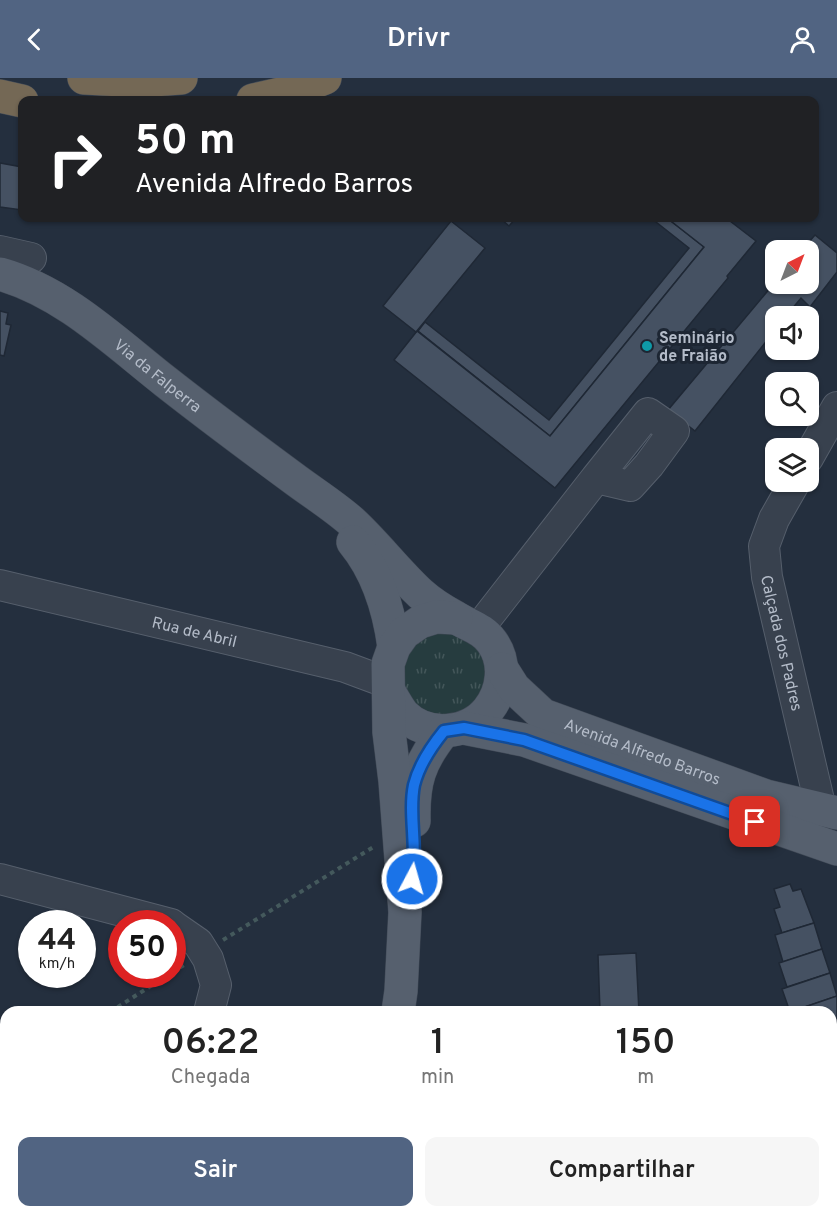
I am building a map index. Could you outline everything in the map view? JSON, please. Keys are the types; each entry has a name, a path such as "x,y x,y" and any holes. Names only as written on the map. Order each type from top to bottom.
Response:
{"highway":[{"path":"84,78 140,81 181,78"},
{"path":"271,96 289,92 325,78"},
{"path":"0,96 18,101"}],"main road":[{"name":"Via da Falperra","path":"0,274 32,284 92,324 351,521 422,595 467,623 493,643 502,669 500,688 495,701 483,717 454,730 432,746 414,785 415,862 405,912"},
{"name":"Via da Falperra","path":"309,490 356,545 376,579 390,621 394,647 388,664 389,732 405,912 399,1006"},
{"path":"394,647 404,633 420,622 436,617 467,623"},
{"name":"Avenida Alfredo Barros","path":"502,669 514,688 543,716 766,796 829,811"},
{"path":"388,688 403,714 412,721 430,730 454,730"},
{"name":"Avenida Alfredo Barros","path":"454,730 524,740 836,854"}],"street":[{"path":"0,251 31,258"},
{"path":"819,439 837,407"},
{"path":"467,623 596,478"},
{"name":"Calçada dos Padres","path":"789,492 774,519 764,546 767,577 829,811"},
{"name":"Rua de Abril","path":"0,585 345,667 388,688"},
{"path":"0,879 118,910"},
{"path":"186,934 198,943 208,959 216,985 211,1006"}],"path":[{"path":"204,952 399,832"},
{"path":"119,1006 148,988"}],"green space":[{"path":"444,628 487,653 487,696 450,722 411,708 398,672 412,641"}],"building":[{"path":"0,163 18,166 18,209 0,207"},
{"path":"450,222 485,248 416,332 383,306"},
{"path":"656,222 672,222 704,247 550,436 418,331 425,322 549,420 689,248"},
{"name":"Seminário de Fraião","path":"672,222 731,222 756,241 555,488 394,360 417,331 550,436 704,247"},
{"path":"815,235 837,253 837,272 811,306 801,298 794,306 765,306 765,343 695,431 668,410 765,294 819,294 819,240 811,240"},
{"path":"0,311 8,313 6,324 11,325 4,356 0,355"},
{"path":"790,884 793,891 801,889 814,923 782,933 774,909 780,907 774,889"},
{"path":"814,923 822,949 783,962 775,935"},
{"path":"822,949 830,973 787,987 779,963"},
{"path":"636,953 639,1006 600,1006 598,955"},
{"path":"830,973 837,996 808,1006 788,1006 782,989"},
{"path":"837,996 837,1006 808,1006"}],"place":[{"name":"Seminário de Fraião","path":"647,346"}],"route":[{"path":"412,879 415,862 414,785 432,746 444,731 464,728 524,740 755,822"}]}
